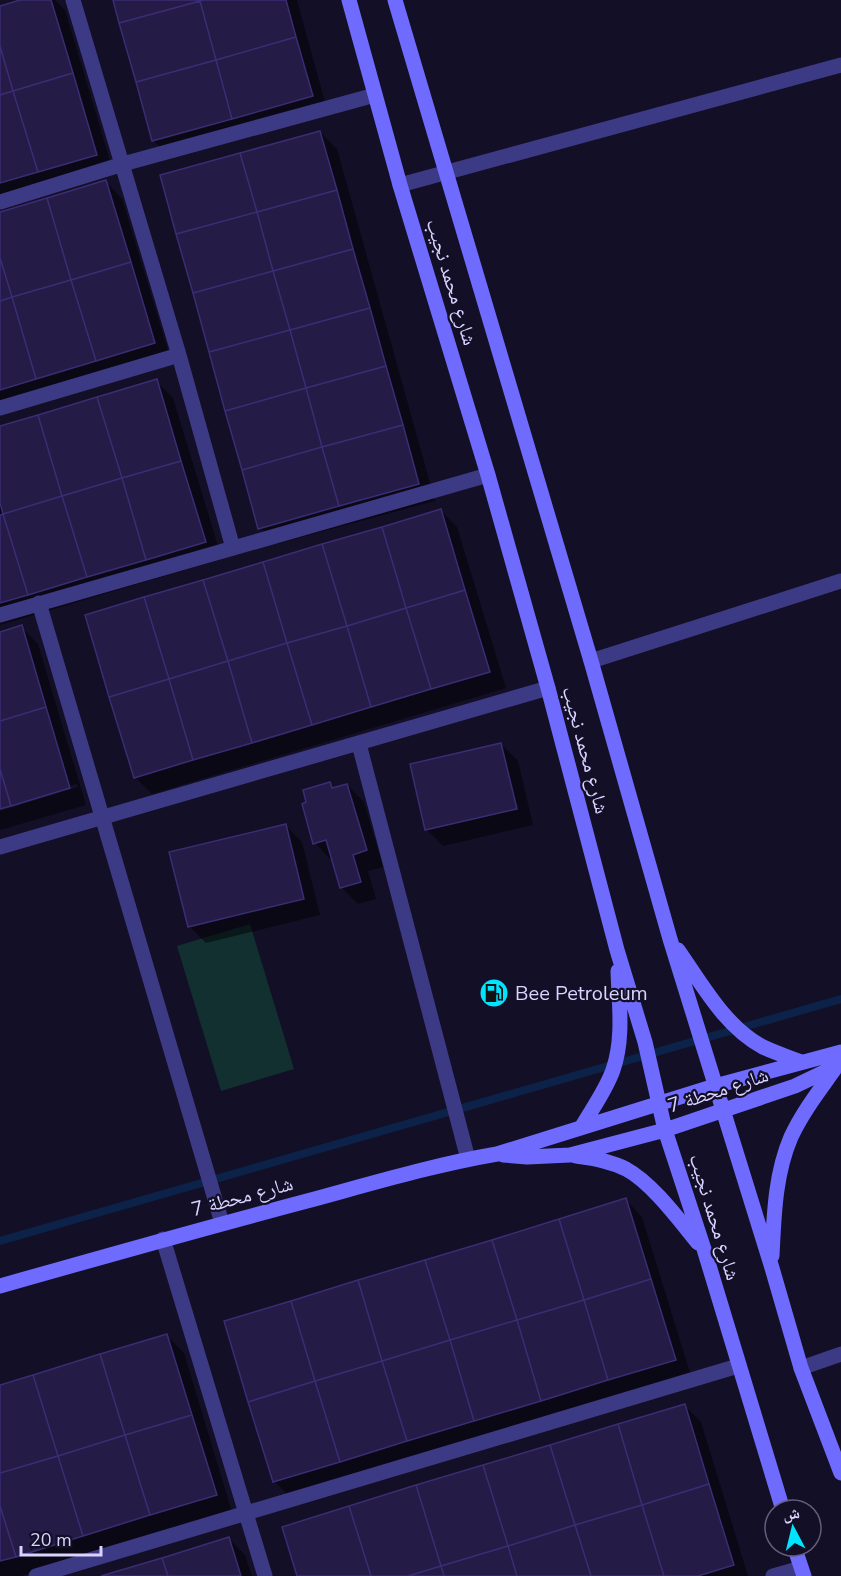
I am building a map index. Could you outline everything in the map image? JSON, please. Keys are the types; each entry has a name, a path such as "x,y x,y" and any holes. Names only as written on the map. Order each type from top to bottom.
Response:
{"main road":[{"name":"شارع محمد نجيب","path":"349,0 400,184 488,475 548,688 617,950 645,1042 665,1130 779,1498"},
{"name":"شارع محمد نجيب","path":"395,0 591,660 670,939 801,1368 841,1473"},
{"path":"670,939 721,1011 736,1027 763,1047 801,1062"},
{"path":"581,1128 603,1091 613,1069 618,1047 620,1018 617,950"},
{"name":"شارع محطة 7","path":"0,1286 163,1239 398,1176 497,1154 715,1086 841,1052"},
{"path":"772,1268 775,1202 791,1138 805,1112 838,1066"},
{"name":"شارع محطة 7","path":"497,1154 527,1157 570,1155 665,1130 723,1111 795,1086 838,1066"},
{"path":"570,1155 612,1163 628,1170 649,1186 704,1250"}],"street":[{"path":"73,0 179,354 233,548"},
{"path":"400,184 841,65"},
{"path":"0,202 123,164 375,95"},
{"path":"0,408 179,354"},
{"path":"0,615 488,475"},
{"path":"591,660 841,581"},
{"path":"39,603 222,1223"},
{"path":"0,848 548,688"},
{"path":"359,744 468,1159"},
{"path":"163,1239 265,1576"},
{"path":"801,1368 841,1354"},
{"path":"36,1576 738,1366"},
{"path":"773,1576 802,1572"}],"green space":[{"path":"250,924 294,1069 221,1091 177,946"}],"building":[{"path":"20,0 51,0 73,73 13,91 0,46 0,6"},
{"path":"113,0 199,0 200,1 119,23"},
{"path":"286,0 296,37 216,60 200,1"},
{"path":"200,1 216,60 136,82 119,23"},
{"path":"296,37 313,96 232,119 216,60"},
{"path":"0,46 13,91 0,95"},
{"path":"216,60 232,119 152,141 136,82"},
{"path":"73,73 97,155 38,172 13,91"},
{"path":"13,91 38,172 0,183 0,95"},
{"path":"320,131 337,190 257,212 240,153"},
{"path":"240,153 257,212 176,234 160,175"},
{"path":"106,180 131,262 71,280 47,198"},
{"path":"337,190 353,249 273,271 257,212"},
{"path":"47,198 71,280 12,297 0,258 0,212"},
{"path":"257,212 273,271 193,293 176,234"},
{"path":"353,249 370,308 290,330 273,271"},
{"path":"0,258 12,297 0,301"},
{"path":"131,262 155,343 96,361 71,280"},
{"path":"273,271 290,330 209,352 193,293"},
{"path":"71,280 96,361 36,379 12,297"},
{"path":"12,297 36,379 0,390 0,301"},
{"path":"370,308 386,366 306,388 290,330"},
{"path":"290,330 306,388 225,411 209,352"},
{"path":"386,366 403,425 322,447 306,388"},
{"path":"157,379 181,461 122,478 97,397"},
{"path":"306,388 322,447 242,470 225,411"},
{"path":"97,397 122,478 62,496 38,415"},
{"path":"38,415 62,496 3,514 0,503 0,426"},
{"path":"403,425 419,484 339,506 322,447"},
{"path":"322,447 339,506 258,529 242,470"},
{"path":"181,461 206,542 146,560 122,478"},
{"path":"122,478 146,560 87,577 62,496"},
{"path":"62,496 87,577 28,595 3,514"},
{"path":"441,509 465,590 406,608 382,527"},
{"path":"3,514 28,595 0,603 0,515"},
{"path":"382,527 406,608 347,626 322,544"},
{"path":"322,544 347,626 287,643 263,562"},
{"path":"263,562 287,643 228,661 203,580"},
{"path":"203,580 228,661 169,679 144,597"},
{"path":"465,590 490,672 431,689 406,608"},
{"path":"144,597 169,679 109,697 85,615"},
{"path":"406,608 431,689 371,707 347,626"},
{"path":"22,625 46,707 0,721 0,632"},
{"path":"347,626 371,707 312,725 287,643"},
{"path":"287,643 312,725 252,743 228,661"},
{"path":"228,661 252,743 193,760 169,679"},
{"path":"169,679 193,760 134,778 109,697"},
{"path":"46,707 70,788 11,806 0,769 0,721"},
{"path":"501,743 517,809 425,830 410,764"},
{"path":"0,769 11,806 0,809"},
{"path":"330,782 332,788 347,784 367,850 353,855 361,882 340,888 326,840 313,844 302,804 306,802 303,790"},
{"path":"286,824 304,899 188,927 169,852"},
{"path":"626,1198 651,1279 584,1300 559,1219"},
{"path":"559,1219 584,1300 517,1320 492,1240"},
{"path":"492,1240 517,1320 450,1340 425,1260"},
{"path":"425,1260 450,1340 382,1361 358,1280"},
{"path":"651,1279 676,1360 608,1380 584,1300"},
{"path":"358,1280 382,1361 315,1381 291,1301"},
{"path":"584,1300 608,1380 541,1401 517,1320"},
{"path":"291,1301 315,1381 248,1402 224,1321"},
{"path":"517,1320 541,1401 474,1421 450,1340"},
{"path":"167,1334 192,1415 125,1435 100,1354"},
{"path":"450,1340 474,1421 407,1441 382,1361"},
{"path":"100,1354 125,1435 58,1456 33,1375"},
{"path":"382,1361 407,1441 340,1462 315,1381"},
{"path":"33,1375 58,1456 0,1473 0,1385"},
{"path":"315,1381 340,1462 273,1482 248,1402"},
{"path":"685,1404 709,1484 642,1505 618,1424"},
{"path":"192,1415 217,1495 150,1515 125,1435"},
{"path":"618,1424 642,1505 575,1525 550,1445"},
{"path":"125,1435 150,1515 83,1536 58,1456"},
{"path":"550,1445 575,1525 508,1546 483,1465"},
{"path":"58,1456 83,1536 16,1557 0,1506 0,1473"},
{"path":"483,1465 508,1546 441,1566 416,1485"},
{"path":"709,1484 734,1565 698,1576 664,1576 642,1505"},
{"path":"416,1485 441,1566 408,1576 371,1576 349,1506"},
{"path":"642,1505 664,1576 591,1576 575,1525"},
{"path":"0,1506 16,1557 0,1561"},
{"path":"349,1506 371,1576 297,1576 282,1527"},
{"path":"575,1525 591,1576 517,1576 508,1546"},
{"path":"229,1537 241,1576 168,1576 162,1558"},
{"path":"508,1546 517,1576 444,1576 441,1566"},
{"path":"162,1558 168,1576 101,1576"},
{"path":"441,1566 444,1576 408,1576"}],"waterway":[{"path":"0,1241 841,999"}],"place":[{"name":"Bee Petroleum","path":"494,993"}]}
